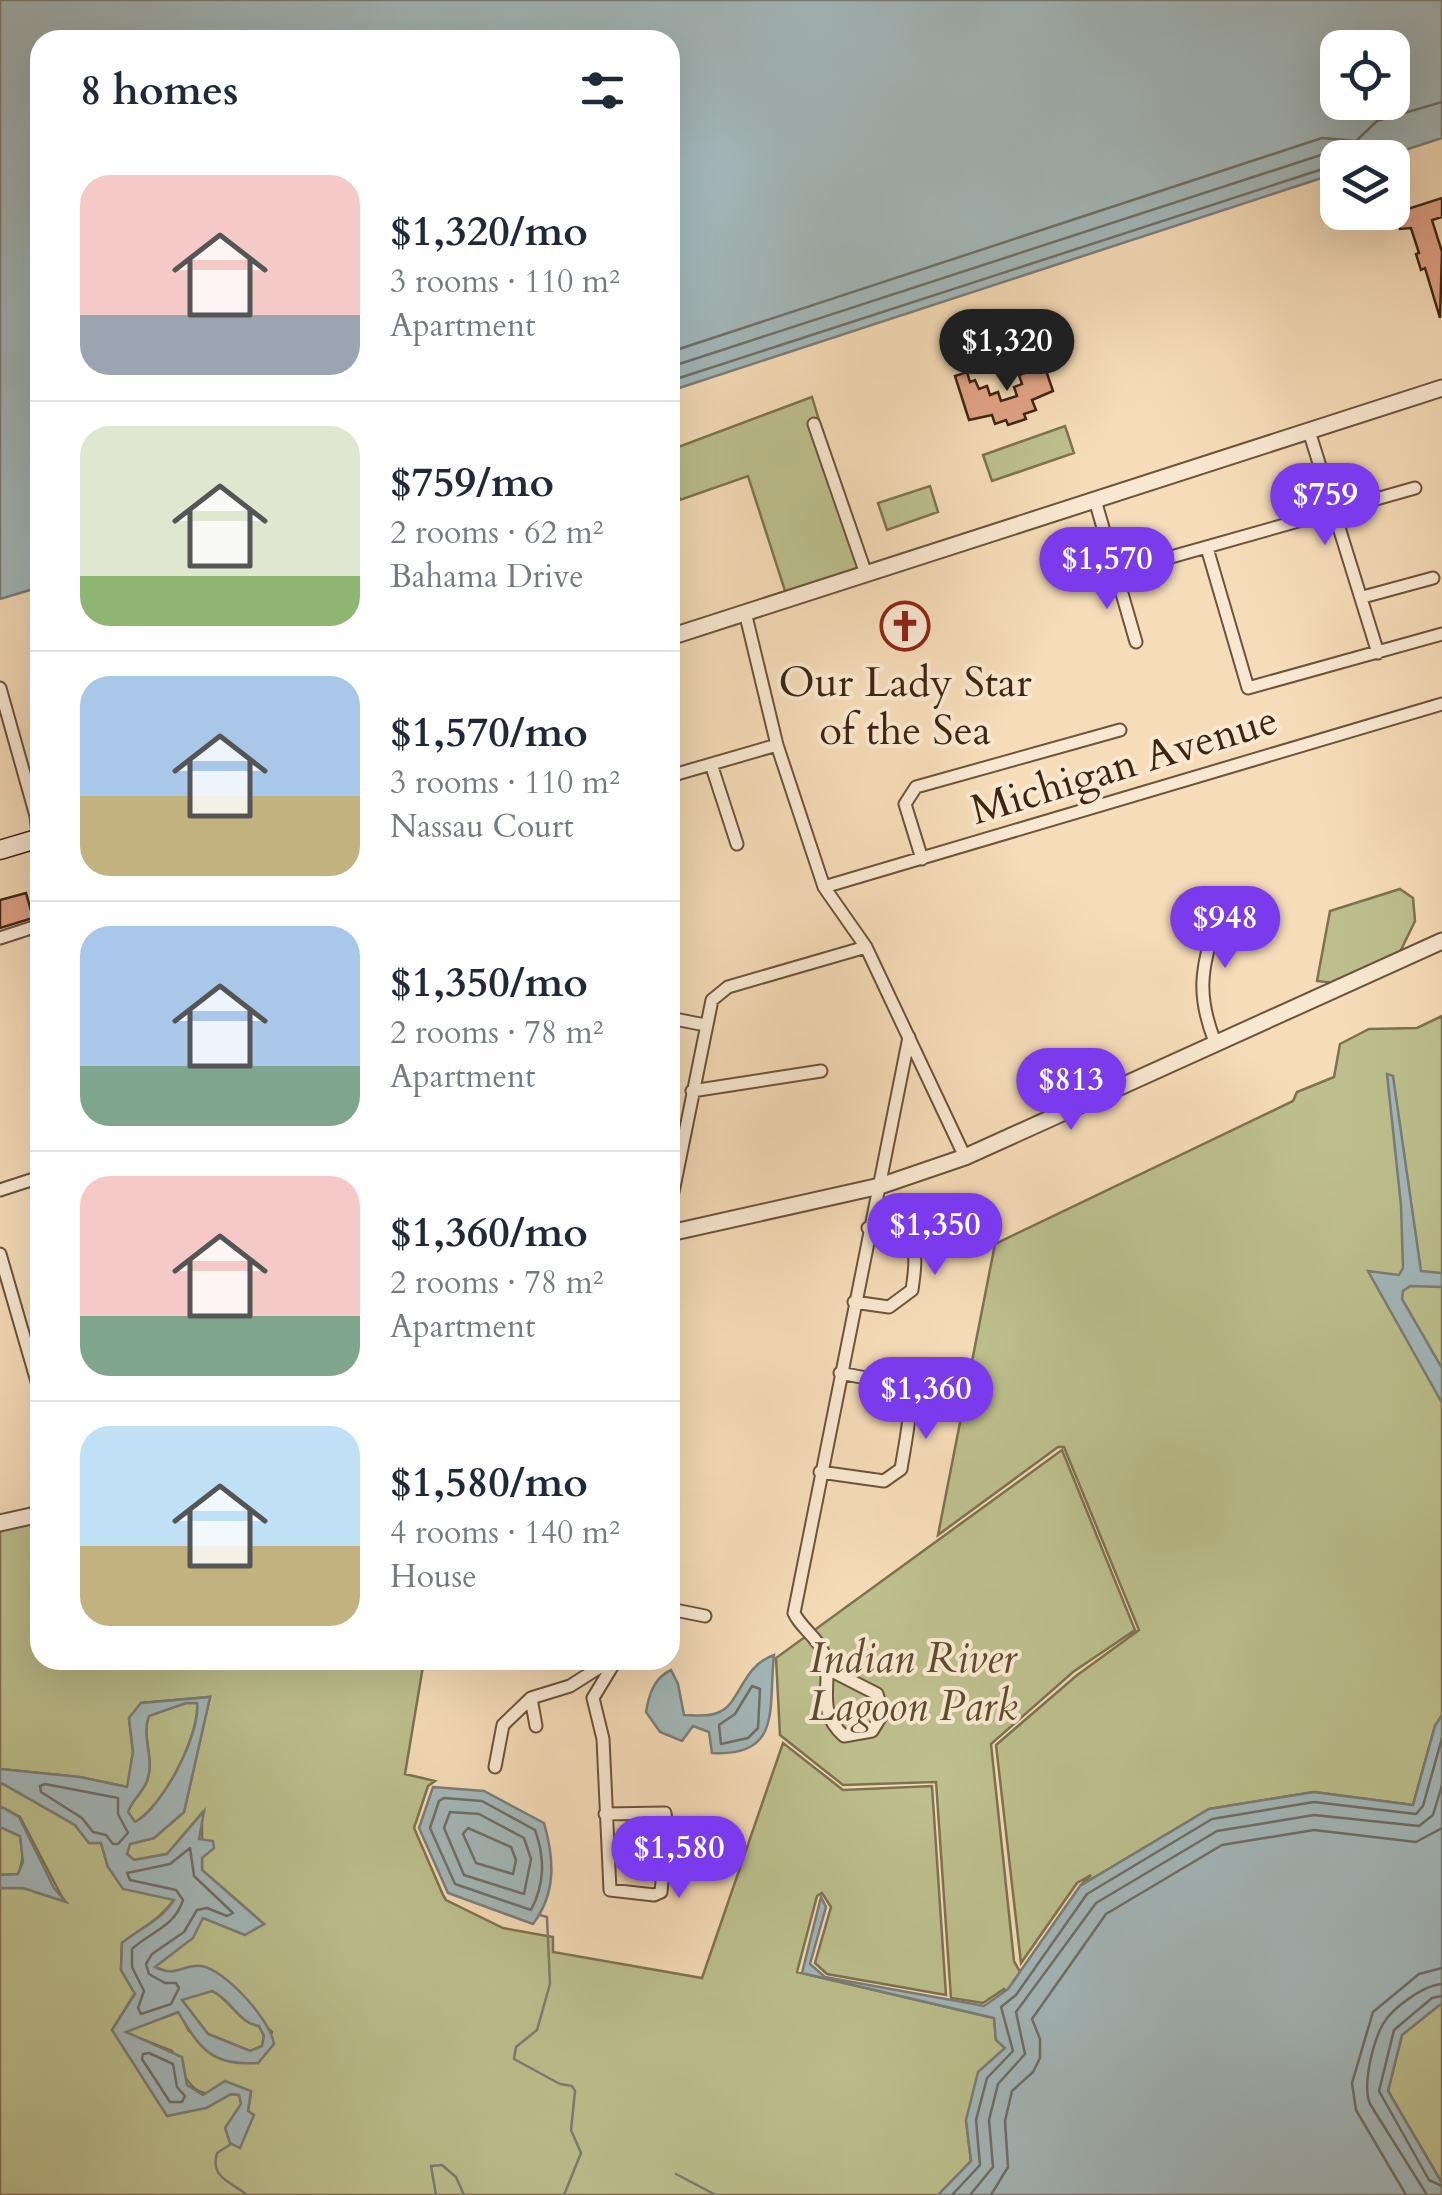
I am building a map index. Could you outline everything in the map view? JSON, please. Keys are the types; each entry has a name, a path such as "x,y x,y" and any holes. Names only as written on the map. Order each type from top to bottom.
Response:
{"main road":[{"path":"0,850 30,845"}],"street":[{"path":"680,633 1442,388"},
{"path":"814,424 866,574"},
{"path":"1309,431 1378,653"},
{"path":"1118,572 1415,488"},
{"path":"1096,500 1136,642"},
{"path":"1208,548 1248,688 1442,634"},
{"path":"1362,597 1432,578"},
{"path":"745,612 776,745 824,887 866,947 965,1156"},
{"path":"0,688 30,795"},
{"name":"Michigan Avenue","path":"824,887 1442,704"},
{"path":"922,859 906,804 916,787 1120,730"},
{"path":"680,773 776,745"},
{"path":"711,764 736,844"},
{"path":"1216,1042 1202,1008 1200,984 1221,902"},
{"path":"0,938 30,928"},
{"path":"680,1231 880,1186 965,1156 1442,940"},
{"path":"680,1137 712,1000 728,987 866,947"},
{"path":"680,1020 706,1025"},
{"path":"826,1668 877,1694 883,1713 872,1731 844,1736 831,1724 824,1695 823,1651 794,1613 909,1036"},
{"path":"692,1091 821,1071"},
{"path":"0,1190 30,1180"},
{"path":"854,1302 890,1306 912,1290 917,1256 911,1241 902,1234 868,1228"},
{"path":"0,1254 30,1358"},
{"path":"820,1472 884,1481 901,1470 911,1408 906,1393 894,1383 840,1372"},
{"path":"0,1522 30,1516"},
{"path":"680,1611 705,1616"},
{"path":"496,1768 504,1724 531,1698 570,1686 596,1670"},
{"path":"605,1814 665,1813 668,1829 661,1892 654,1895 610,1890 605,1814 603,1739 593,1698 608,1670"},
{"path":"531,1698 536,1726"}],"green space":[{"path":"812,397 864,569 786,594 748,476 680,500 680,446"},
{"path":"1065,426 1074,453 992,481 983,455"},
{"path":"930,486 938,512 887,530 878,503"},
{"path":"1400,889 1413,898 1415,921 1399,954 1334,983 1317,981 1330,911"},
{"path":"1442,1016 1442,1715 1435,1726 1413,1805 1314,1792 1209,1809 1080,1886 1091,1875 1077,1883 1021,1963 996,1745 1076,1676 1139,1630 1064,1447 1058,1447 938,1535 995,1244 1293,1101 1297,1092 1334,1077 1340,1044 1369,1029 1417,1028"},
{"name":"Indian River Lagoon Park","path":"1062,1450 1135,1630 1073,1672 991,1744 1014,1961 1043,2014 1028,2027 1004,1989 983,2003 951,1998 936,1782 843,1785 780,1735 776,1658"},
{"path":"30,1523 30,1670 422,1670 405,1774 435,1781 428,1786 414,1828 443,1895 503,1928 553,1937 553,1952 702,1978 783,1743 843,1790 932,1786 946,1995 827,1974 815,1963 831,1907 822,1893 817,1896 797,1972 994,2018 996,2040 1005,2048 966,2120 971,2161 938,2195 0,2195 0,1888 23,1888 64,1901 20,1817 0,1806 0,1782 75,1825 89,1843 101,1843 108,1867 175,1899 156,1919 122,1943 121,1970 135,1993 112,2030 206,2108 231,2094 239,2095 248,2111 251,2092 201,2092 187,2079 172,2051 124,2032 179,2012 189,2031 258,2063 272,2032 201,1966 169,1973 155,1967 202,1917 245,1934 264,1924 202,1870 202,1813 167,1854 134,1860 127,1854 130,1844 154,1838 184,1812 210,1697 141,1703 129,1718 133,1752 128,1787 79,1777 0,1769 0,1530"},
{"path":"197,1703 186,1751 157,1802 135,1822 128,1812 148,1778 149,1715"},
{"path":"0,1827 20,1836 18,1874 0,1875"},
{"path":"212,1991 245,2020 259,2026 264,2036 262,2046 250,2051 208,2034 181,1999"},
{"path":"1442,2003 1442,2183 1388,2091 1402,2035"}],"water":[{"path":"0,0 1442,0 1442,138 1410,148 1410,140 1320,140 1320,179 680,388 680,30 30,30 30,590 0,599"},
{"path":"1387,1074 1393,1076 1421,1271 1442,1273 1442,1287 1410,1286 1403,1291 1402,1299 1442,1368 1442,1403 1368,1271 1399,1275 1403,1268 1401,1205"},
{"path":"774,1655 767,1725 751,1747 712,1753 709,1732 693,1726 682,1741 660,1732 646,1712 653,1687 671,1670 684,1715 717,1713 731,1702 754,1668"},
{"path":"210,1697 184,1812 154,1838 130,1844 127,1854 134,1860 167,1854 204,1811 199,1839 213,1841 214,1848 202,1858 202,1870 264,1924 245,1935 203,1918 193,1938 155,1967 174,1971 201,1966 222,1976 256,2010 274,2044 258,2063 229,2062 201,2046 178,2012 126,2032 182,2057 187,2085 203,2095 225,2081 251,2091 248,2111 254,2115 240,2148 230,2143 225,2128 241,2104 239,2095 231,2094 206,2108 167,2116 112,2030 135,1994 121,1970 122,1943 157,1919 174,1900 123,1889 108,1867 101,1843 89,1843 75,1825 0,1782 0,1769 80,1777 127,1787 133,1752 129,1718 141,1703","holes":["197,1703 186,1751 157,1802 135,1822 128,1812 148,1778 149,1716","212,1991 245,2020 259,2026 264,2036 262,2046 250,2051 208,2034 182,2000"]},
{"path":"1442,1715 1442,2003 1402,2035 1388,2091 1442,2183 1442,2195 938,2195 971,2161 966,2120 978,2072 1005,2048 996,2040 994,2018 802,1973 821,1897 826,1907 810,1964 825,1977 984,2006 1008,1989 1080,1886 1209,1809 1314,1792 1413,1805 1435,1726"},
{"path":"433,1787 484,1791 544,1823 550,1849 550,1887 533,1924 448,1893 419,1828"},
{"path":"0,1806 19,1817 54,1888 66,1902 23,1888 0,1888 0,1875 18,1874 23,1862 20,1836 0,1827"}],"building":[{"path":"1442,198 1442,217 1432,220 1442,252 1440,318 1425,268 1421,270 1416,254 1419,253 1410,228 1410,208"},
{"path":"1038,347 1053,391 1032,400 1036,410 1024,414 1026,419 1008,425 1006,420 995,424 992,415 969,420 955,376 967,372 970,382 975,380 979,389 987,386 990,395 998,392 1001,401 1017,396 1014,387 1022,384 1019,375 1028,372 1026,351"},
{"path":"26,893 30,919 0,928 0,900"}],"waterway":[{"path":"540,1915 547,1917 550,1984 537,2030 516,2047 514,2059 560,2084 572,2086 575,2091 571,2130 581,2153 564,2195"},
{"path":"231,2144 217,2153 216,2168 247,2195"},
{"path":"436,2195 431,2166 442,2165 456,2177 464,2195"},
{"path":"676,2174 716,2195"}],"place":[{"name":"Our Lady Star of the Sea","path":"905,626"}]}
